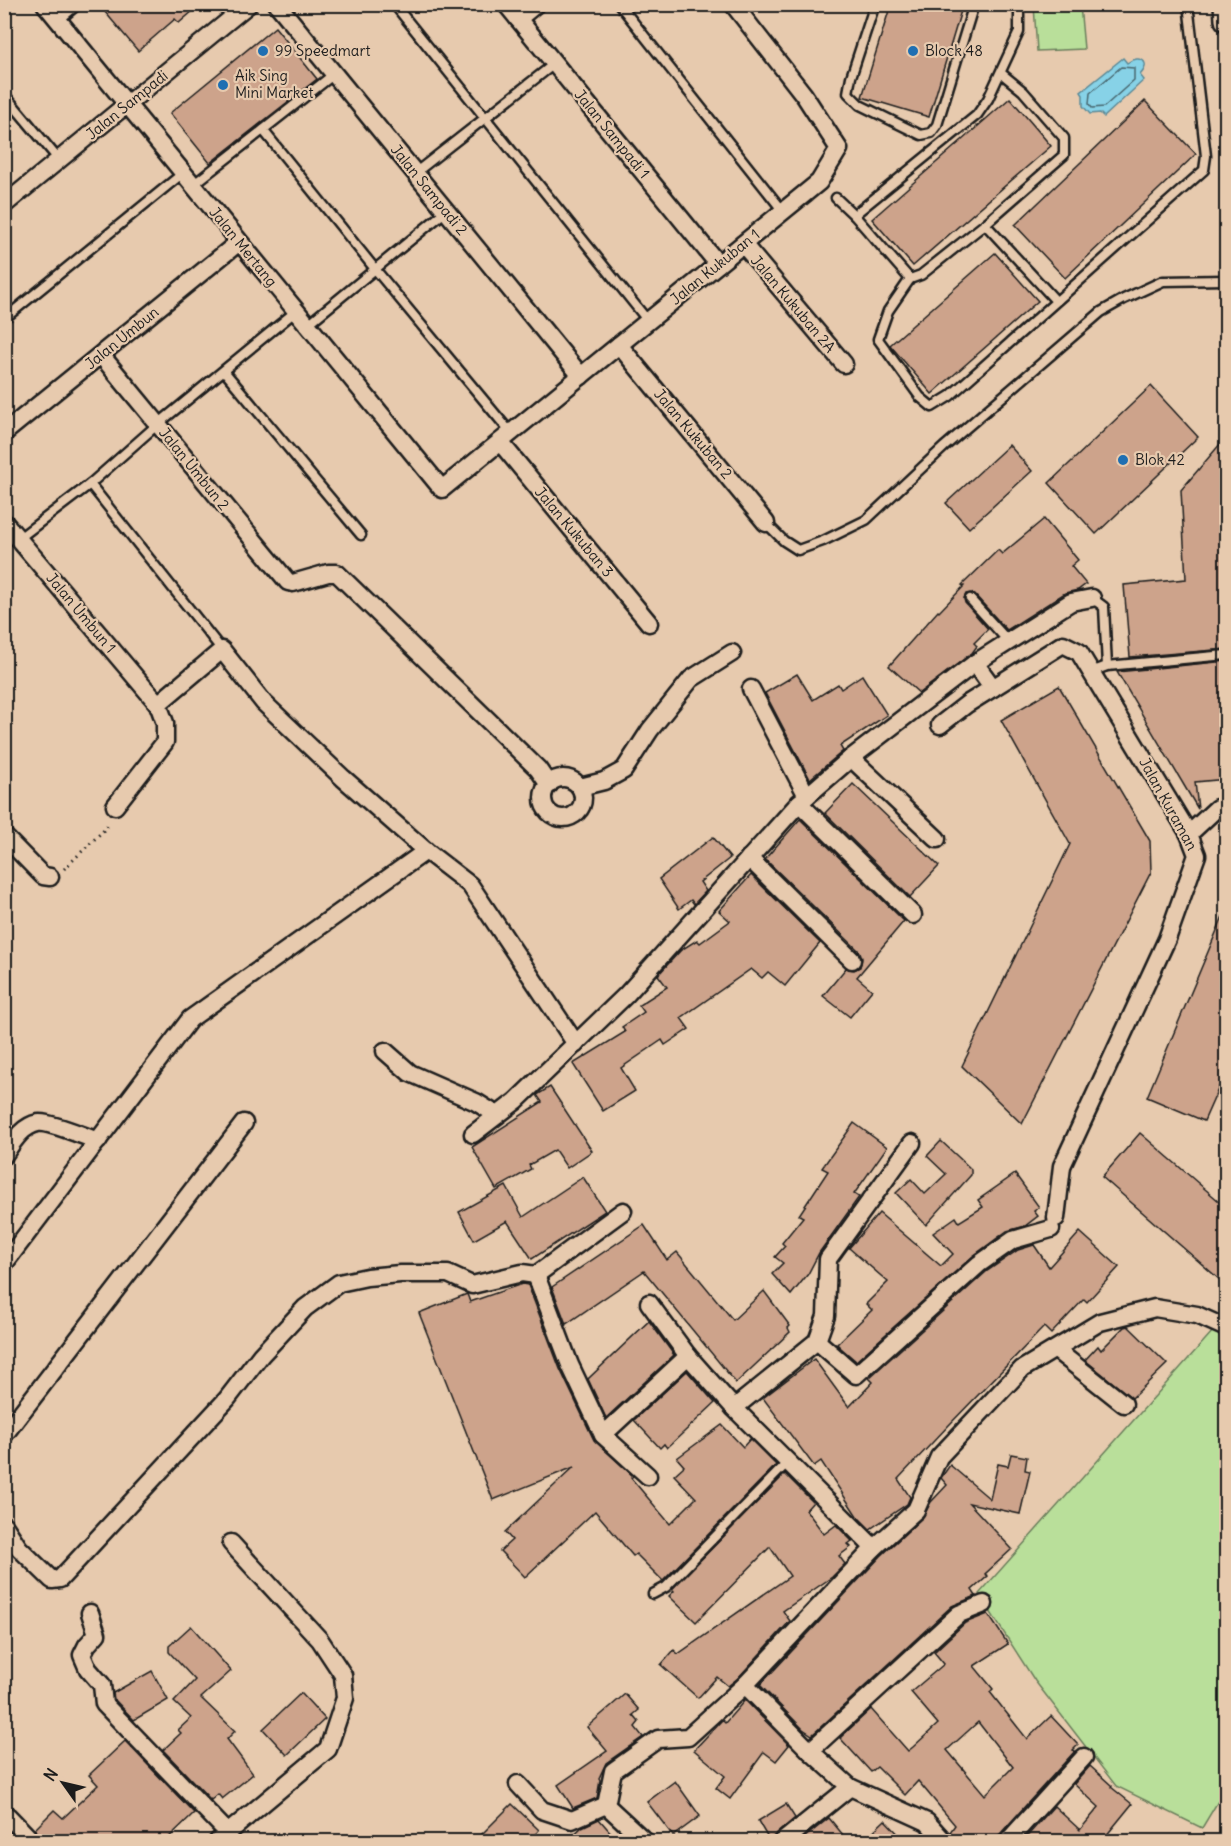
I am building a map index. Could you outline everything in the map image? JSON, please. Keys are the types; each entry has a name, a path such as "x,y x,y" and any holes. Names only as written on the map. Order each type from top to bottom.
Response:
{"street":[{"name":"Jalan Mertang","path":"45,4 442,489"},
{"name":"Jalan Sampadi","path":"4,205 249,4"},
{"name":"Jalan Sampadi 2","path":"277,4 581,376"},
{"name":"Jalan Sampadi 1","path":"506,4 718,264"},
{"path":"518,19 536,4"},
{"name":"Jalan Kukuban 1","path":"442,489 819,182 839,149 804,95 733,4"},
{"path":"1225,4 1227,21"},
{"name":"Jalan Umbun","path":"7,426 101,355 239,242"},
{"name":"Jalan Kukuban 2A","path":"742,244 844,364"},
{"name":"Jalan Kukuban 2","path":"619,345 766,523"},
{"name":"Jalan Umbun 2","path":"101,355 288,582 293,583 328,573 337,573 538,769 549,784"},
{"name":"Jalan Kukuban 3","path":"506,438 649,622"},
{"name":"Jalan Umbun 1","path":"4,522 158,704"},
{"path":"473,1134 516,1101 626,995 803,799 851,758 1008,640 1071,602 1092,598"},
{"name":"Jalan Kuraman","path":"817,1341 856,1376 979,1264 1012,1240 1053,1223 1062,1166 1167,939 1197,855 1189,834 1079,652 1063,644 967,704 940,725"},
{"path":"115,806 165,742 165,723 158,704 222,650 264,703 343,778 426,851 470,885 576,1044"},
{"path":"580,787 604,782 624,770 650,730 691,680 732,653"},
{"path":"975,663 993,688"},
{"path":"751,689 803,799 913,915"},
{"path":"851,758 937,839"},
{"path":"559,778 565,778 580,787 583,799 578,811 561,818 546,808 543,796 549,784 559,778"},
{"path":"1189,834 1217,808 1227,807"},
{"path":"4,836 43,876 50,877"},
{"path":"4,1264 190,1019 426,851"},
{"path":"749,858 852,960"},
{"path":"385,1051 410,1073 476,1102 497,1115"},
{"path":"4,1155 17,1136 40,1122 98,1141"},
{"path":"4,1435 244,1122"},
{"path":"734,1408 817,1341 826,1316 828,1259 912,1143"},
{"path":"4,1525 19,1548 52,1580 60,1579 227,1399 261,1355 298,1316 339,1283 378,1276 448,1274 472,1286 522,1273 536,1275 623,1210"},
{"path":"536,1275 570,1365 603,1435 648,1476"},
{"path":"649,1303 688,1356 734,1408 874,1548"},
{"path":"606,1805 613,1771 658,1739 688,1737 745,1686 874,1548 916,1510 939,1457 1022,1369 1100,1322 1155,1308 1197,1315 1227,1328"},
{"path":"1056,1350 1124,1404"},
{"path":"603,1435 688,1356"},
{"path":"90,1613 97,1634 82,1655 88,1669 102,1685 104,1704 222,1838 328,1749 345,1698 343,1675 320,1640 231,1544"},
{"path":"810,1751 959,1614 984,1604"},
{"path":"745,1686 850,1787 927,1822 945,1842"},
{"path":"1007,1842 1084,1757"},
{"path":"518,1784 542,1810 573,1820 606,1805"},
{"path":"782,1842 850,1787"},
{"path":"606,1805 646,1842"},
{"path":"4,1817 9,1816 33,1842"}],"lane":[{"path":"58,21 78,4"},
{"path":"394,4 648,321"},
{"path":"619,4 783,211"},
{"path":"875,4 848,93 860,105 921,135 930,133 937,125 974,4"},
{"path":"854,215 977,115 988,99 1019,32 1019,4"},
{"path":"1001,73 1023,91 1064,138 1064,156 985,224 921,275 910,279 888,311 878,339 920,397 932,407 950,396 1204,170 1206,156 1188,4"},
{"path":"416,173 554,64"},
{"path":"4,319 188,179 263,129 334,74"},
{"path":"4,94 59,160"},
{"path":"263,129 506,438"},
{"path":"836,198 854,215 910,279"},
{"path":"18,539 90,484 158,424 224,371 375,269 447,211"},
{"path":"985,224 1056,301"},
{"path":"766,523 784,541 798,550 823,541 866,520 944,447 1101,312 1163,281 1227,280"},
{"path":"224,371 361,535"},
{"path":"90,484 222,650"},
{"path":"1092,598 1104,607 1107,666"},
{"path":"970,599 1008,640"},
{"path":"1091,672 1107,666 1227,655"},
{"path":"653,1594 666,1587 788,1462"}],"path":[{"path":"50,877 64,869 105,829 115,806"}],"green space":[{"path":"1034,5 1080,5 1084,49 1037,51"},
{"path":"1213,1331 1226,1340 1226,1788 1202,1828 1116,1786 1035,1681 979,1594"}],"water":[{"path":"1123,58 1127,63 1140,59 1145,63 1140,75 1144,80 1104,117 1100,113 1090,114 1083,106 1081,92"}],"building":[{"path":"113,4 201,4 179,23 175,19 138,51 105,12"},
{"name":"Block 48","path":"891,4 963,4 929,117 862,97"},
{"path":"275,27 317,79 210,163 170,113"},
{"path":"1010,98 1051,146 913,266 872,219"},
{"path":"1145,101 1196,154 1065,278 1015,225"},
{"path":"995,253 1038,301 932,394 890,345"},
{"name":"Blok 42","path":"1151,386 1198,437 1096,534 1049,483"},
{"path":"1221,443 1227,496 1227,649 1130,657 1124,585 1186,579 1181,490"},
{"path":"1009,445 1032,471 969,528 946,503"},
{"path":"1044,519 1078,560 1071,566 1086,584 1078,590 1065,593 1007,630 975,595 966,594 965,603 988,629 974,643 977,646 972,653 919,693 889,666 938,611 964,586 962,585 998,550 1002,554"},
{"path":"1227,661 1227,779 1195,782 1198,809 1117,672"},
{"path":"797,674 813,700 838,684 841,689 862,675 887,715 840,746 843,751 810,779 765,693"},
{"path":"1059,686 1150,841 1151,872 1022,1124 962,1066 1070,844 1001,720"},
{"path":"853,784 939,866 910,897 825,813"},
{"path":"800,819 904,921 857,977 872,990 850,1017 823,996 846,968 854,970 860,967 862,958 860,952 765,859"},
{"path":"713,837 730,858 700,882 706,891 694,904 691,900 679,909 659,879"},
{"path":"751,875 820,943 785,986 768,972 762,978 751,969 681,1018 689,1029 665,1045 662,1040 621,1068 635,1091 603,1111 573,1064 625,1032 622,1027 644,1012 639,1005 667,987 658,975 681,950 697,940 700,943 730,921 719,911"},
{"path":"1226,909 1227,1069 1204,1121 1147,1097"},
{"path":"550,1087 592,1151 567,1168 555,1150 529,1165 531,1169 496,1189 472,1147 542,1102 537,1095"},
{"path":"854,1123 887,1147 854,1194 859,1197 819,1253 808,1274 791,1295 772,1274 783,1263 775,1257 785,1246 782,1243 803,1217 799,1215 828,1171 822,1168"},
{"path":"1140,1133 1227,1208 1227,1286 1102,1177"},
{"path":"941,1141 971,1169 971,1175 926,1225 896,1193 911,1179 925,1194 946,1174 927,1156"},
{"path":"1015,1174 1039,1207 1034,1211 1038,1216 1025,1226 1007,1231 973,1256 856,1361 837,1344 872,1310 866,1304 888,1282 849,1248 879,1213 941,1266 953,1254 933,1233 956,1217 959,1222 983,1207 978,1200"},
{"path":"583,1177 605,1211 532,1259 507,1221 474,1240 459,1212 506,1186 523,1217"},
{"path":"644,1225 667,1260 677,1252 733,1320 764,1291 790,1326 788,1328 790,1332 736,1383 644,1271 566,1324 552,1287"},
{"path":"1080,1232 1119,1267 1087,1302 1084,1299 1051,1334 1044,1327 949,1425 898,1479 910,1497 907,1504 870,1529 857,1516 821,1461 814,1466 763,1398 814,1359 849,1407 873,1382 869,1378 986,1272 1018,1250 1034,1245 1049,1267"},
{"path":"522,1284 528,1285 560,1369 594,1440 633,1476 631,1478 670,1524 696,1498 674,1475 684,1466 677,1458 722,1425 743,1447 750,1439 776,1465 663,1581 636,1554 633,1556 595,1511 525,1577 500,1551 512,1540 505,1532 574,1467 493,1500 419,1313 467,1294 470,1302"},
{"path":"649,1321 674,1355 606,1418 588,1379"},
{"path":"1128,1326 1167,1364 1132,1398 1085,1360 1098,1346 1101,1350 1124,1327"},
{"path":"687,1371 715,1403 667,1448 664,1444 660,1448 634,1420"},
{"path":"1011,1454 1027,1457 1025,1470 1030,1471 1020,1514 969,1503 1012,1549 985,1574 988,1576 972,1590 976,1596 952,1606 812,1735 803,1729 760,1685 881,1556 923,1517 931,1502 947,1485 941,1478 950,1465 990,1499 998,1464 1008,1466"},
{"path":"785,1474 813,1502 806,1510 824,1534 836,1525 852,1541 848,1544 851,1547 839,1556 845,1564 832,1577 783,1611 790,1621 738,1678 728,1686 717,1677 698,1698 661,1665 674,1650 678,1654 790,1576 770,1547 696,1622 669,1596 674,1591 672,1589"},
{"path":"988,1614 1008,1644 974,1666 993,1689 990,1692 1027,1739 1051,1716 1078,1745 999,1835 997,1842 955,1842 950,1832 955,1825 918,1781 905,1795 877,1767 871,1772 840,1738 871,1709 908,1751 938,1724 911,1692 944,1664 934,1652 965,1623","holes":["978,1722 1013,1767 985,1795 947,1750"]},
{"path":"191,1626 231,1671 201,1698 235,1731 227,1739 253,1774 222,1799 218,1794 211,1800 163,1750 181,1733 178,1730 191,1718 174,1702 195,1680 169,1652 169,1646"},
{"path":"152,1671 168,1700 134,1720 114,1699 113,1693"},
{"path":"301,1693 325,1719 287,1755 263,1729"},
{"path":"625,1694 639,1710 633,1715 639,1722 635,1727 643,1737 606,1763 599,1778 597,1798 573,1808 558,1785 607,1751 587,1727"},
{"path":"745,1700 789,1745 776,1761 764,1752 730,1799 716,1788 725,1776 694,1750 722,1720 725,1723"},
{"path":"125,1741 194,1813 164,1842 44,1842 35,1829 54,1810 63,1818 98,1785 89,1775"},
{"path":"1090,1766 1132,1804 1101,1842 1022,1842 1054,1806 1080,1830 1099,1807 1074,1784"},
{"path":"675,1781 700,1816 673,1836 647,1802"},
{"path":"512,1804 539,1830 528,1842 474,1842"},
{"path":"786,1804 795,1818 769,1840 758,1821"},
{"path":"829,1818 849,1842 799,1842"},
{"path":"599,1819 619,1842 566,1842 582,1827"},
{"path":"885,1820 906,1842 862,1842"}],"place":[{"name":"99 Speedmart","path":"263,51"},
{"name":"Block 48","path":"913,51"},
{"name":"Aik Sing Mini Market","path":"223,85"},
{"name":"Blok 42","path":"1123,460"}]}
